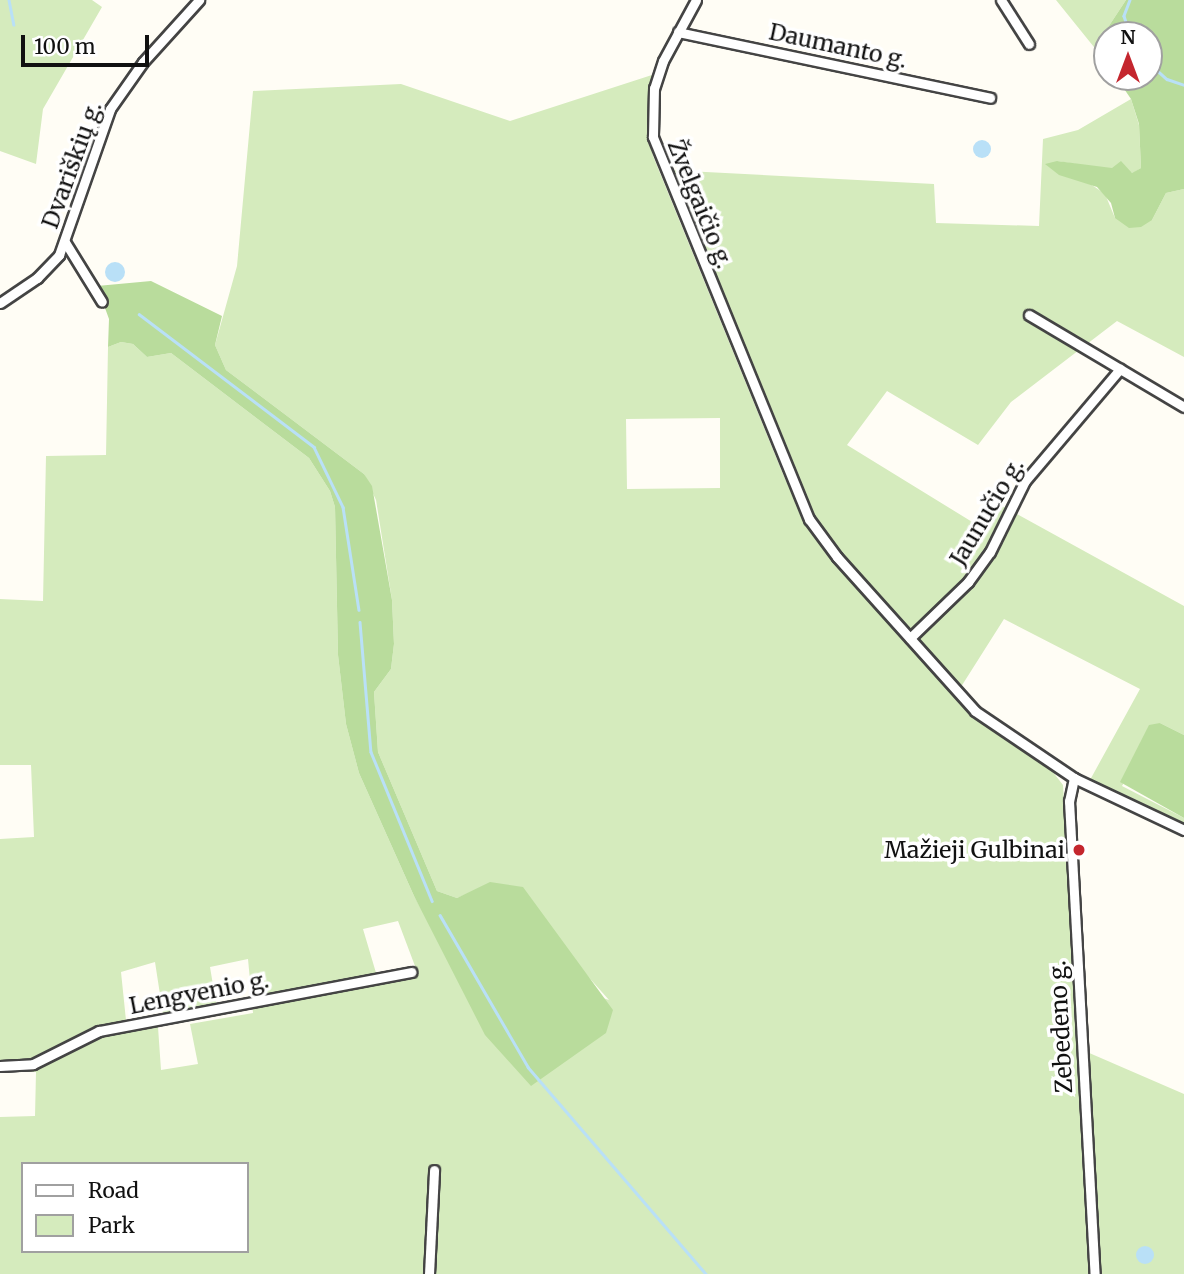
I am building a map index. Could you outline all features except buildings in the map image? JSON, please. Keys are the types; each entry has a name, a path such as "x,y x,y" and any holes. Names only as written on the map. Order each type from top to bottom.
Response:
{"street":[{"name":"Dvariškių g.","path":"0,303 37,278 65,242 94,144 110,108 143,62 199,0"},
{"name":"Žvelgaičio g.","path":"696,0 678,32 654,88 651,127 661,165 809,519 975,711 1074,778 1184,830"},
{"path":"1001,0 1029,44"},
{"name":"Daumanto g.","path":"678,32 990,99"},
{"path":"65,242 102,302"},
{"path":"1029,315 1184,407"},
{"name":"Jaunučio g.","path":"910,638 968,582 990,552 1024,481 1119,369"},
{"name":"Zebedeno g.","path":"1074,778 1070,815 1095,1274"},
{"name":"Lengvenio g.","path":"0,1066 33,1064 99,1031 411,972"},
{"path":"429,1274 434,1170"}],"green space":[{"path":"0,0 92,0 102,7 43,109 36,164 0,151"},
{"path":"1056,0 1126,0 1112,21 1093,21 1093,46"},
{"path":"1126,0 1184,0 1184,189 1166,193 1152,220 1141,227 1129,228 1115,218 1111,203 1097,187 1059,175 1045,164 1057,161 1112,168 1121,161 1132,173 1141,168 1139,124 1126,91 1163,91 1163,21 1112,21"},
{"path":"655,74 648,122 653,156 785,479 808,524 825,550 968,711 1049,767 1063,785 1092,1274 0,1274 0,1117 35,1116 36,1072 0,1072 0,839 34,837 31,765 0,765 0,599 43,601 46,456 106,455 108,347 121,342 133,344 147,357 171,353 309,458 330,491 335,507 338,655 346,724 359,773 414,896 442,946 609,1000 577,964 472,892 457,898 437,891 378,752 374,692 391,669 394,644 392,600 376,500 364,474 226,370 215,345 237,266 253,91 401,84 510,121","holes":["720,418 720,488 627,489 626,419","398,921 418,974 379,983 363,929","248,959 253,1013 190,1024 198,1064 161,1070 158,1027 127,1030 121,972 155,962 163,1014 216,1003 210,967"]},
{"path":"1131,99 1139,125 1141,168 1133,173 1057,161 1105,194 1115,218 1152,220 1166,193 1184,189 1184,357 1117,321 1011,402 978,445 887,391 847,445 982,528 997,503 1184,606 1184,735 1160,723 1122,786 1184,818 1184,826 1090,780 1140,689 1004,619 959,690 840,553 803,498 667,170 934,184 936,223 1039,226 1043,139 1078,130"},
{"path":"151,281 222,316 215,345 226,370 364,474 372,486 392,600 394,644 391,669 374,692 378,752 437,891 457,898 490,882 523,887 613,1010 606,1033 531,1086 485,1035 414,896 359,773 346,724 338,655 335,507 330,491 309,458 171,353 147,357 133,344 121,342 108,347 109,319 97,286"},
{"path":"1160,723 1184,735 1184,818 1120,782 1149,725"},
{"path":"1087,1052 1184,1094 1184,1274 1099,1274"}],"water":[{"path":"978,140 986,140 991,149 989,156 978,158 973,153 973,145"},
{"path":"111,262 119,262 125,272 119,282 111,282 105,276 105,268"},
{"path":"1141,1246 1149,1246 1154,1255 1152,1262 1141,1264 1136,1259 1136,1251"}],"waterway":[{"path":"9,0 14,25"},
{"path":"1126,21 1124,16 1130,0"},
{"path":"1163,75 1184,85"},
{"path":"139,314 314,447 343,507 359,610"},
{"path":"360,622 371,752 432,901"},
{"path":"440,915 528,1067 706,1274"}],"place":[{"name":"Mažieji Gulbinai","path":"1079,850"}]}
